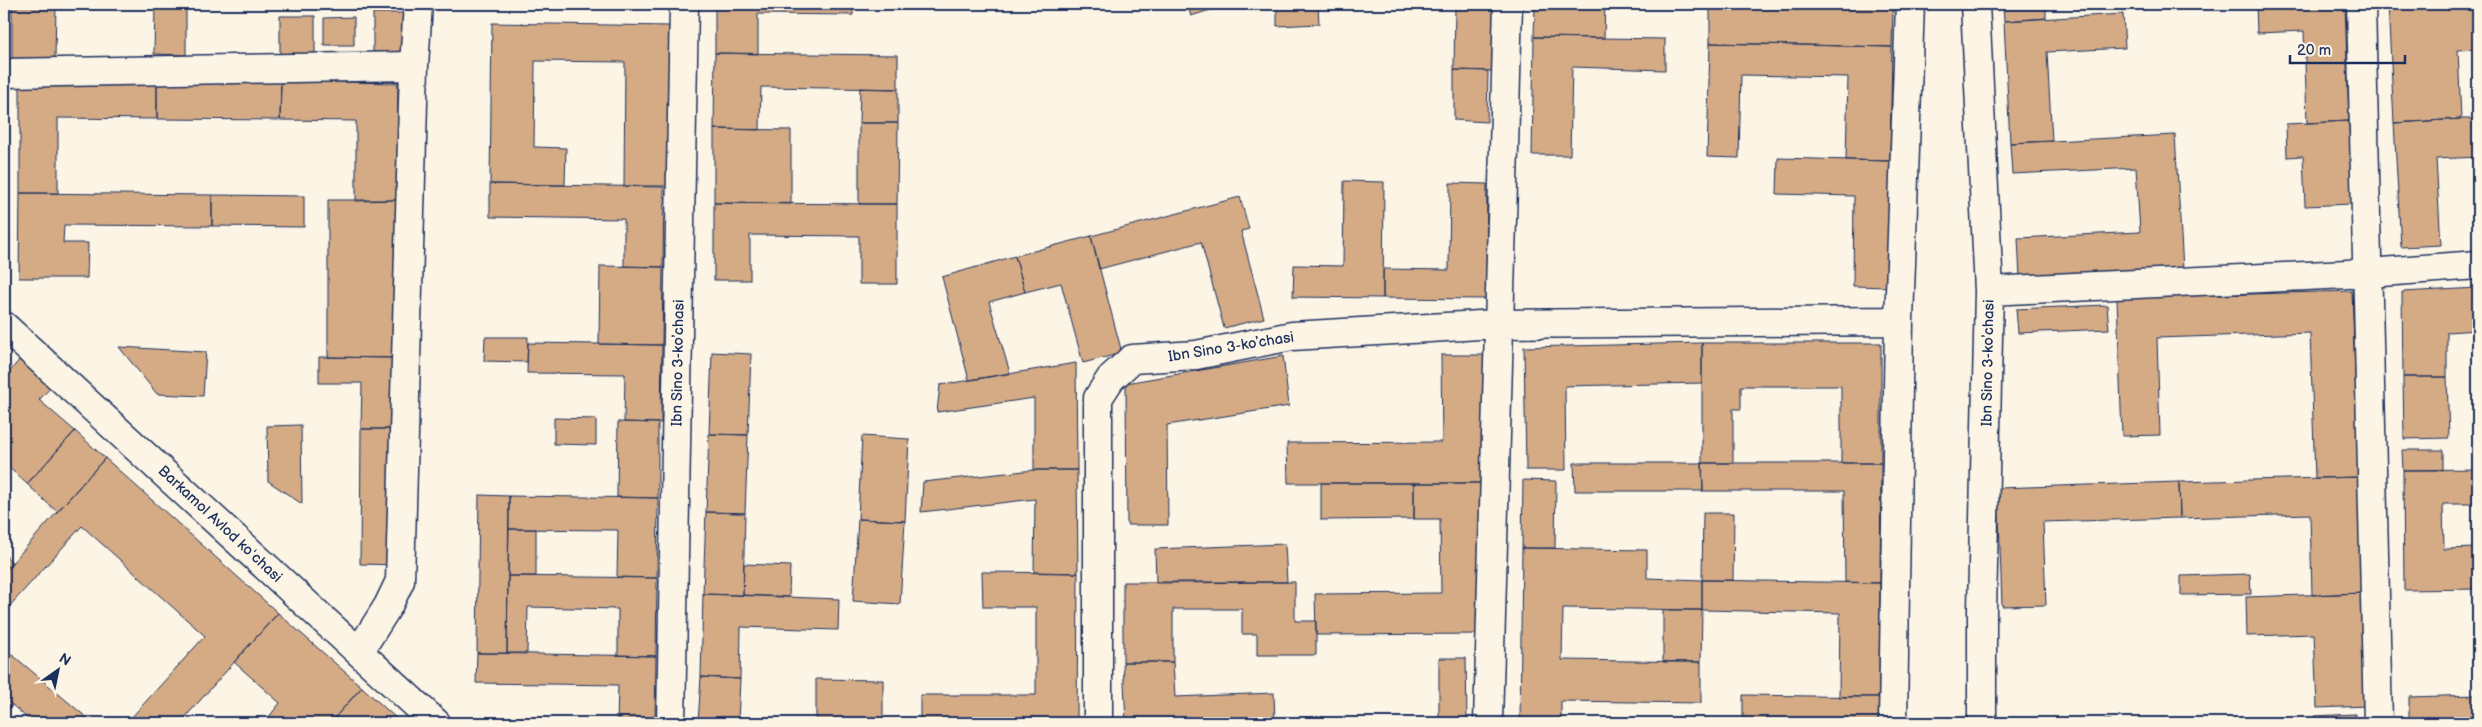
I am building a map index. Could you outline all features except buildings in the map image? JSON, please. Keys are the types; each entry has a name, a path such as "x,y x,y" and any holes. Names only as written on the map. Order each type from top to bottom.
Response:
{"street":[{"path":"358,652 388,606 400,581 414,66 418,4"},
{"name":"Ibn Sino 3-koʼchasi","path":"671,723 684,4"},
{"path":"1488,723 1497,324 1508,4"},
{"path":"1893,723 1898,321 1910,4"},
{"name":"Ibn Sino 3-koʼchasi","path":"1975,4 1989,291 1982,610 1982,723"},
{"path":"2362,4 2378,723"},
{"path":"4,73 414,66"},
{"path":"1989,291 2368,273 2478,265"},
{"name":"Ibn Sino 3-koʼchasi","path":"1098,723 1098,398 1111,378 1132,359 1196,355 1292,336 1497,324 1898,321"},
{"name":"Barkamol Avlod koʻchasi","path":"4,326 436,723"}]}
